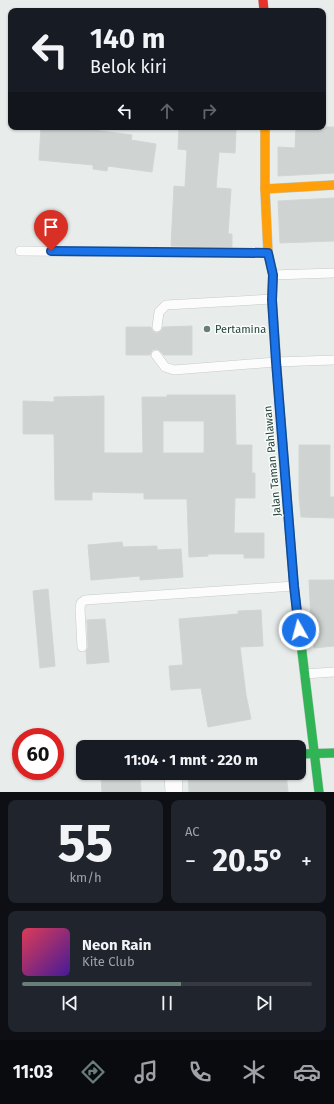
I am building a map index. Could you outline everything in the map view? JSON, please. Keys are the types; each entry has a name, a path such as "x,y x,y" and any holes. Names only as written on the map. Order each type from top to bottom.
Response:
{"main road":[{"name":"Jalan Taman Pahlawan","path":"265,130 265,188 268,253 273,275 272,300 276,362 294,586 319,792"},
{"path":"265,188 334,185"},
{"path":"306,754 334,753"}],"street":[{"path":"173,780 174,792"}],"lane":[{"path":"20,251 268,253"},
{"path":"273,275 334,274"},
{"path":"157,327 159,312 166,305 272,300"},
{"path":"156,355 164,368 174,370 276,362 334,360"},
{"path":"82,647 80,608 81,603 85,600 294,586"},
{"path":"304,674 334,672"}],"building":[{"path":"326,127 334,127 334,173 278,176 278,147 295,148 296,130 326,130"},
{"path":"41,130 93,130 132,135 131,140 156,144 152,172 108,166 107,171 93,169 93,165 39,160"},
{"path":"179,130 236,130 235,153 219,152 216,188 231,189 228,234 232,234 232,247 171,246 174,186 185,187 187,150 178,149"},
{"path":"334,198 334,241 280,243 278,201"},
{"path":"192,326 192,355 164,355 156,349 152,350 150,355 126,355 126,327 151,327 153,331 157,333 161,331 163,327"},
{"path":"167,395 235,395 236,445 252,445 252,473 255,473 255,498 235,498 234,533 264,533 264,558 244,558 244,554 208,554 208,556 189,557 187,499 144,499 144,493 92,492 92,500 55,500 54,434 23,434 23,401 54,402 54,397 104,396 104,453 143,453 142,397 167,397","holes":["163,421 204,421 204,453 163,453"]},
{"path":"299,445 330,445 330,497 334,497 334,518 301,517 299,496"},
{"path":"122,542 123,547 157,546 157,550 181,549 183,577 140,580 140,576 91,580 88,545"},
{"path":"309,580 334,580 334,646 314,648"},
{"path":"48,589 55,666 40,668 33,591"},
{"path":"261,610 263,646 240,647 246,695 251,719 208,727 201,688 171,690 169,666 183,665 179,619 238,614 238,611"},
{"path":"105,619 109,662 87,664 87,620"},
{"path":"101,780 140,780 141,792 102,792"},
{"path":"188,780 287,780 288,792 189,792"}],"traffic: fast":[{"path":"279,398 294,586 319,792"},
{"path":"306,754 334,753"}],"traffic: slow":[{"path":"265,130 265,189 268,253 273,275 272,299 279,398"},
{"path":"265,189 334,185"}],"traffic: jam":[{"path":"263,0 264,8"}],"place":[{"name":"Pertamina","path":"207,329"}],"route":[{"path":"51,251 268,253 273,275 272,300 276,362 294,586 299,630"}]}
